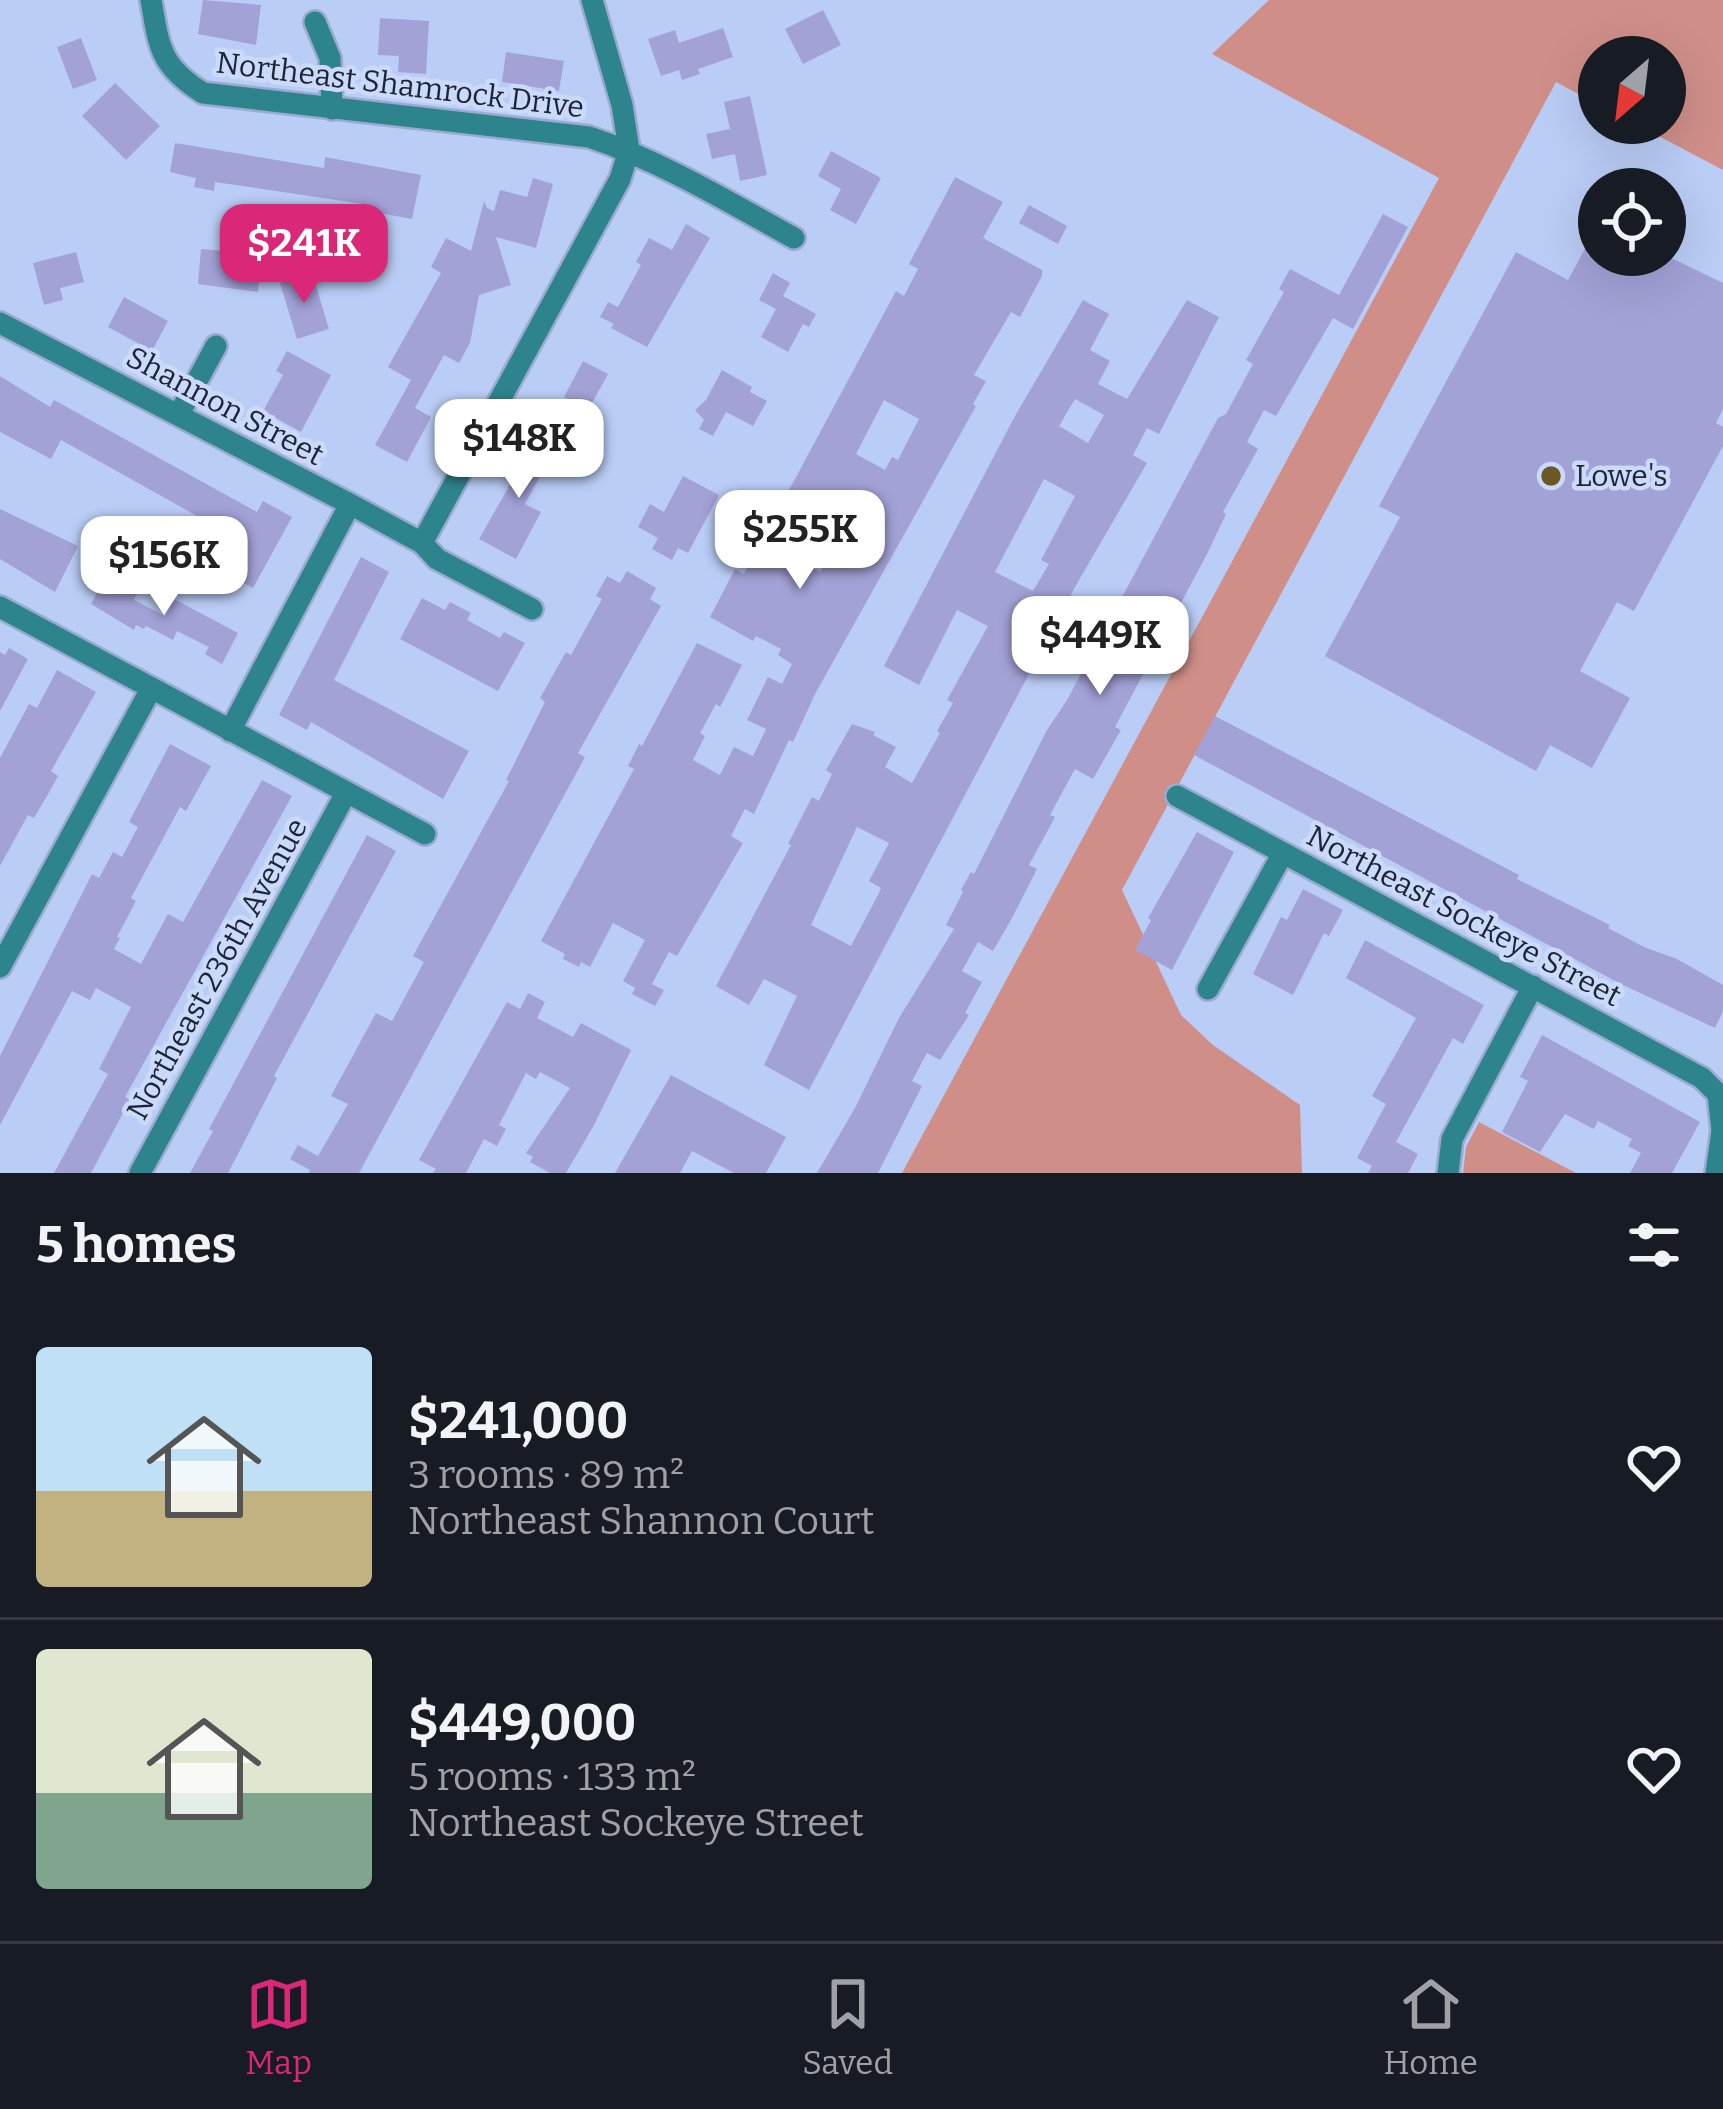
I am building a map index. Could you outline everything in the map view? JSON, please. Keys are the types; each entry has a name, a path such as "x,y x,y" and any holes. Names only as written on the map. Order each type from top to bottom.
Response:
{"street":[{"name":"Northeast Shamrock Drive","path":"151,0 160,50 169,67 203,93 589,137 629,150 794,238"},
{"path":"422,543 620,179 629,150 600,2"},
{"path":"315,22 330,58 332,109"},
{"name":"Shannon Street","path":"0,323 350,504 422,543 437,559 532,610"},
{"path":"179,414 216,346"},
{"path":"230,731 350,504"},
{"path":"0,607 425,834"},
{"path":"0,968 151,689"},
{"name":"Northeast 236th Avenue","path":"140,1173 346,793"},
{"name":"Northeast Sockeye Street","path":"1177,796 1721,1092"},
{"path":"1208,989 1283,853"},
{"path":"1448,1173 1453,1139 1533,986"},
{"path":"1715,1173 1722,1131 1721,1092"}],"shaded area":[{"path":"1269,0 1723,0 1723,170 1674,144 1686,144 1686,36 1578,36 1578,94 1556,82 1122,890 1181,1015 1213,1045 1300,1105 1302,1173 902,1173 1439,178 1212,54"},
{"path":"1479,1122 1576,1173 1463,1173 1466,1147"}],"building":[{"path":"203,0 261,5 256,45 198,34"},
{"path":"823,10 841,45 803,64 785,29"},
{"path":"380,18 429,21 426,74 398,72 399,56 378,55"},
{"path":"723,28 733,57 682,80 679,70 661,76 648,39 675,30 679,43"},
{"path":"81,38 97,80 73,89 57,47"},
{"path":"506,52 564,61 559,91 502,82"},
{"path":"115,83 160,126 126,160 82,116"},
{"path":"750,96 767,175 740,181 735,154 712,159 706,134 730,129 724,102"},
{"path":"175,143 324,168 325,157 421,175 412,219 362,210 363,204 215,182 214,191 194,187 196,178 170,172"},
{"path":"831,151 881,178 856,224 830,210 841,189 818,176"},
{"path":"955,177 1003,202 983,238 1042,270 1042,276 1020,317 1011,312 974,375 986,381 976,406 815,694 793,742 789,740 754,814 745,809 731,836 743,843 677,956 669,952 652,984 664,990 655,1006 632,994 635,988 623,981 645,940 613,923 590,967 563,959 565,954 541,941 634,769 628,766 639,744 642,746 697,643 742,665 700,733 705,736 693,760 720,775 734,747 753,756 766,729 747,720 768,677 782,684 792,664 778,655 781,649 756,636 753,641 710,617 735,569 744,574 896,291 904,296 918,269 909,264","holes":["884,400 919,419 898,460 892,457 885,470 856,454","805,529 834,545 820,572 790,556"]},
{"path":"533,178 553,184 536,248 496,237 511,285 479,295 470,343 459,363 444,355 415,408 431,417 407,462 375,445 411,380 388,367 441,273 431,267 446,238 471,251 484,201 494,211 500,190 527,197"},
{"path":"1029,205 1067,226 1058,244 1019,223"},
{"path":"1383,214 1408,227 1353,329 1333,318 1276,416 1264,410 1247,442 1258,449 1115,727 1121,730 1093,779 1075,769 1050,815 1055,817 1029,865 1037,869 1012,918 993,951 978,942 962,971 982,982 965,1013 969,1015 940,1060 927,1053 912,1081 922,1086 878,1173 817,1173 899,1018 954,929 946,925 961,890 974,874 1047,730 1218,418 1226,414 1253,364 1246,360 1284,292 1279,289 1290,269 1339,295"},
{"path":"686,224 710,238 647,347 600,317 608,302 618,307 641,265 636,262 649,238 672,250"},
{"path":"201,249 261,254 258,292 198,284"},
{"path":"76,252 84,282 60,288 63,300 44,305 33,263"},
{"name":"Lowe's","path":"1516,252 1568,280 1578,262 1578,276 1686,276 1686,265 1723,283 1723,409 1716,423 1723,427 1723,446 1634,611 1617,602 1580,671 1630,698 1592,768 1550,745 1536,771 1325,656 1400,517 1379,506"},
{"path":"312,273 329,329 297,339 280,283"},
{"path":"773,273 790,283 783,296 816,314 809,327 803,324 788,352 761,337 776,309 759,300"},
{"path":"124,297 168,321 152,351 108,327"},
{"path":"1083,300 1109,314 1090,350 1110,361 1098,384 1127,399 1187,300 1219,317 1159,434 1147,428 1133,455 1147,463 1075,587 809,1090 764,1065 797,996 764,979 749,1005 716,986 812,797 819,801 832,774 826,770 852,724 896,747 885,767 912,783 940,733 953,703 947,700 988,626 957,610 919,685 884,666 1015,416","holes":["1075,399 1104,415 1088,443 1059,426","1044,479 1075,496 1041,560 1049,564 1033,591 995,572","857,827 889,843 869,881 881,888 851,946 811,925"]},
{"path":"287,351 331,375 301,432 263,411 283,375 276,371"},
{"path":"583,361 608,374 588,410 564,397"},
{"path":"722,370 767,401 753,426 726,412 713,436 699,429 704,420 695,410"},
{"path":"0,376 50,407 54,400 257,512 263,501 292,517 253,588 225,573 242,541 61,440 51,459 0,432"},
{"path":"528,440 563,459 554,475 544,469 525,504 541,512 516,559 479,539 515,476 510,473"},
{"path":"683,476 719,495 688,553 678,548 672,560 652,549 658,538 638,527 650,504 664,512"},
{"path":"0,509 78,546 55,592 0,559"},
{"path":"361,557 389,572 334,680 469,751 443,799 311,722 307,730 279,715"},
{"path":"627,571 656,588 650,599 661,606 578,753 585,757 359,1173 309,1173 290,1159 298,1145 318,1156 348,1104 331,1096 376,1013 392,1021 424,962 413,956 509,781 545,702 540,698 602,599 596,596 607,576 620,583"},
{"path":"112,575 139,590 134,600 165,616 174,599 238,633 222,664 205,654 209,647 177,631 173,640 146,626 136,625 134,630 91,604 103,581 108,584"},
{"path":"422,598 445,610 450,602 471,613 467,620 500,638 504,632 525,643 498,691 400,639"},
{"path":"9,648 28,659 0,711 0,652 5,655"},
{"path":"57,670 96,692 51,771 58,776 47,796 34,818 28,815 0,866 0,758 29,704 37,708"},
{"path":"1215,716 1723,985 1723,1011 1715,1028 1619,983 1194,755"},
{"path":"170,744 211,766 186,811 180,807 131,898 136,901 117,937 114,949 141,964 168,914 183,922 262,780 292,796 125,1097 130,1100 91,1173 54,1173 108,1074 99,1069 131,1007 96,988 90,1000 72,991 0,1125 0,1056 92,874 99,878 113,852 122,857 138,827 129,822"},
{"path":"1197,832 1234,852 1172,970 1135,950"},
{"path":"367,835 396,851 274,1076 237,1156 228,1173 190,1173 213,1131 209,1129"},
{"path":"1303,889 1343,910 1329,936 1324,933 1293,995 1253,974 1281,917 1287,920"},
{"path":"1365,940 1484,1005 1463,1044 1453,1038 1396,1142 1418,1154 1408,1173 1368,1173 1372,1166 1357,1158 1386,1104 1372,1096 1416,1018 1346,978"},
{"path":"528,993 545,1002 537,1018 573,1037 581,1023 631,1050 594,1125 566,1173 550,1173 530,1162 533,1157 526,1153 570,1088 540,1072 536,1079 526,1073 499,1125 506,1129 497,1146 484,1139 466,1173 433,1173 436,1169 419,1160 507,1002 520,1009"},
{"path":"1542,1035 1700,1122 1672,1173 1630,1173 1641,1153 1628,1146 1632,1139 1598,1121 1594,1129 1565,1114 1540,1152 1502,1132 1528,1081 1520,1077"},
{"path":"671,1075 786,1137 766,1173 734,1173 692,1151 680,1173 615,1173"}],"place":[{"name":"Lowe's","path":"1551,476"}]}
